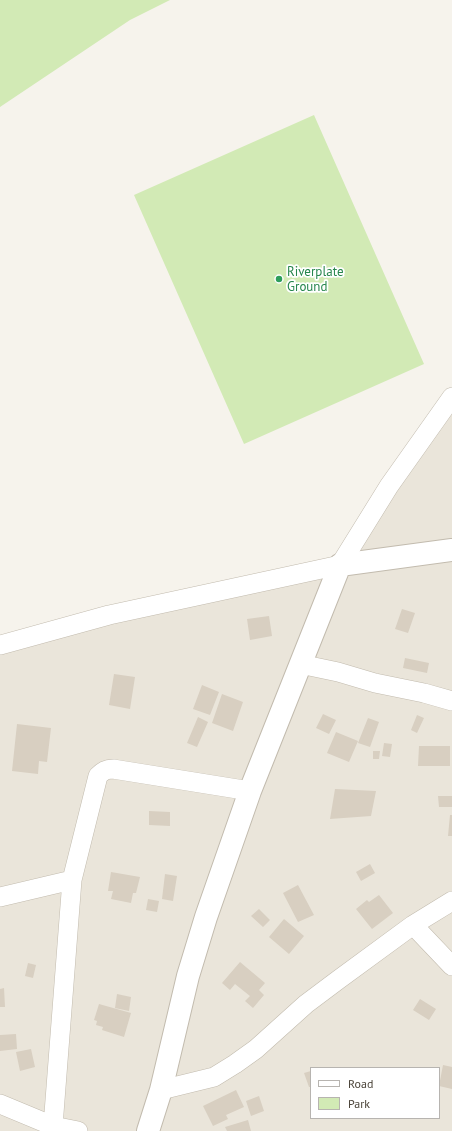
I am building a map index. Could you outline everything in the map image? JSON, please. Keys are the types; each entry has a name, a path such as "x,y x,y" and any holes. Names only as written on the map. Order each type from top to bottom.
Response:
{"street":[{"path":"148,1131 161,1090 196,946 250,791 340,565 389,486 452,397"},
{"path":"0,645 109,615 340,565 452,550"},
{"path":"300,664 338,672 375,683 424,693 452,701"},
{"path":"53,1126 72,880 98,776 107,769 113,769 250,791"},
{"path":"0,897 72,880"},
{"path":"161,1090 214,1077 235,1064 256,1049 306,1004 413,925 452,901"},
{"path":"413,925 452,966"},
{"path":"0,1104 53,1126 78,1131"}],"shaded area":[{"path":"452,397 452,1131 0,1131 0,645 340,565"}],"green space":[{"path":"0,0 170,0 130,20 0,107"},
{"name":"Riverplate Ground","path":"314,115 424,364 244,444 134,195"}],"building":[{"path":"402,609 415,613 408,633 395,629"},
{"path":"269,616 272,636 250,640 247,619"},
{"path":"405,658 429,663 427,673 403,668"},
{"path":"114,674 135,677 130,709 109,705"},
{"path":"202,685 219,692 210,715 193,709"},
{"path":"222,694 243,702 233,731 212,723"},
{"path":"323,714 336,720 329,734 316,728"},
{"path":"417,715 424,718 417,733 411,730"},
{"path":"198,717 208,722 197,747 187,743"},
{"path":"368,718 379,722 370,747 358,743"},
{"path":"17,724 51,728 47,762 39,761 38,774 12,771"},
{"path":"336,732 358,741 349,762 327,753"},
{"path":"384,743 392,744 390,757 382,756"},
{"path":"419,746 450,746 450,766 418,766"},
{"path":"373,751 380,751 379,759 373,759"},
{"path":"335,789 376,791 371,816 330,819"},
{"path":"438,796 452,796 452,807 439,807"},
{"path":"149,811 170,812 170,826 149,825"},
{"path":"450,815 452,815 452,836 448,836"},
{"path":"370,864 375,873 361,881 356,872"},
{"path":"111,872 140,877 136,893 133,893 131,903 111,899 113,891 108,891"},
{"path":"165,874 177,876 173,901 162,899"},
{"path":"298,885 314,915 298,922 283,893"},
{"path":"379,895 393,913 372,929 356,909 367,900 369,902"},
{"path":"148,899 159,901 157,912 146,910"},
{"path":"259,909 270,920 263,927 251,916"},
{"path":"284,919 304,936 289,954 269,937"},
{"path":"240,962 265,983 259,990 264,995 253,1008 245,1001 250,996 235,984 230,990 222,983"},
{"path":"28,963 36,965 33,978 25,976"},
{"path":"4,988 5,1007 0,1007 0,989"},
{"path":"117,994 131,997 129,1011 115,1008"},
{"path":"420,999 436,1009 429,1020 413,1010"},
{"path":"99,1004 131,1013 124,1037 102,1030 103,1027 96,1025 97,1021 94,1020"},
{"path":"16,1034 17,1049 0,1051 0,1035"},
{"path":"31,1049 35,1067 20,1071 16,1052"},
{"path":"443,1065 452,1067 452,1089 440,1086"},
{"path":"310,1071 310,1087 309,1087 304,1073"},
{"path":"236,1090 244,1107 226,1115 228,1119 213,1126 203,1106"},
{"path":"259,1096 264,1111 251,1116 246,1101"},
{"path":"248,1120 251,1131 227,1131 225,1127"}],"place":[{"name":"Riverplate Ground","path":"279,279"}]}
